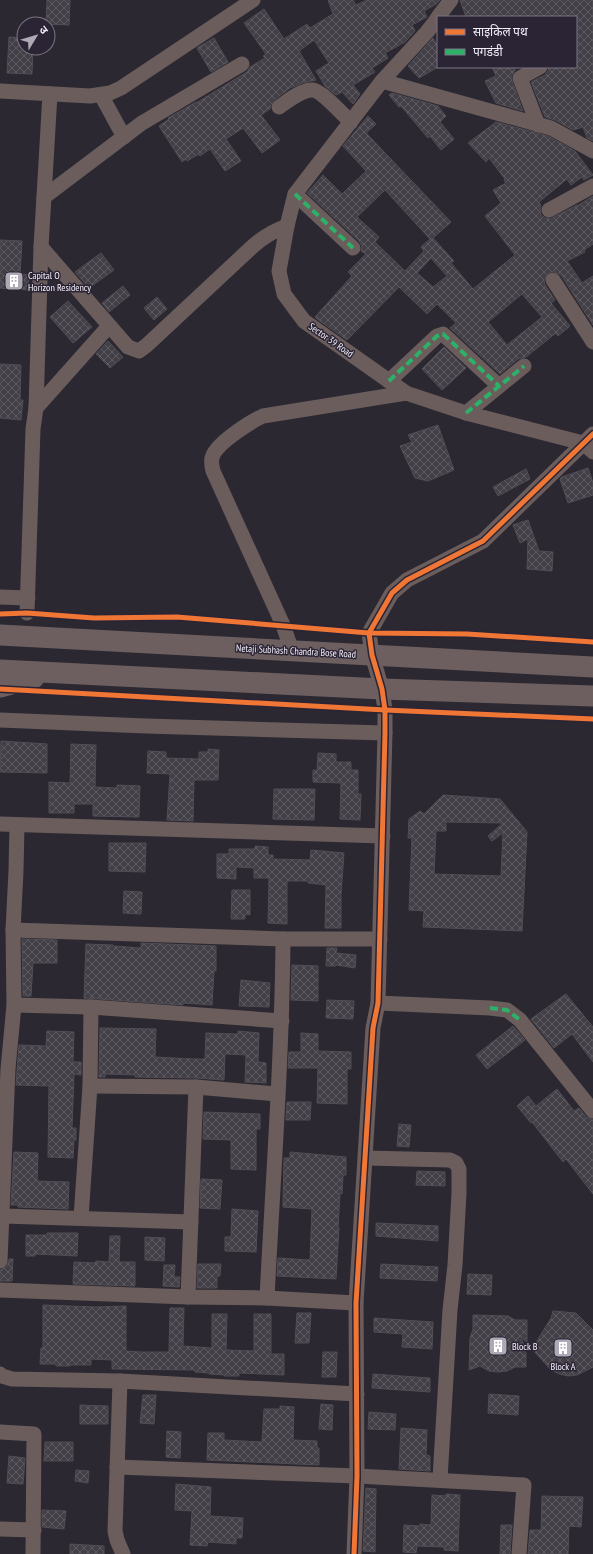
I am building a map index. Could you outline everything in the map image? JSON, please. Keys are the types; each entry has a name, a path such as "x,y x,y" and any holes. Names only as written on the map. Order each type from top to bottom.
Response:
{"main road":[{"name":"Netaji Subhash Chandra Bose Road","path":"0,635 593,667"},
{"path":"0,670 382,690 593,696"},
{"path":"0,687 29,680 45,672"}],"street":[{"path":"0,91 101,95 110,93 121,88 253,0"},
{"name":"Sector 39 Road","path":"439,16 451,0"},
{"name":"Sector 39 Road","path":"437,18 427,32 382,81 295,194 287,226 279,271 284,294 304,320 406,393 466,413 590,443"},
{"path":"44,197 142,123 242,64"},
{"path":"538,68 520,78 538,125"},
{"path":"382,81 551,128 593,152"},
{"path":"279,107 302,93 312,90 320,94 351,122"},
{"path":"0,597 28,605 33,429 36,408 41,247 50,94"},
{"path":"101,95 124,137"},
{"path":"549,210 593,186"},
{"path":"295,194 353,248"},
{"path":"41,247 128,347 139,351 148,345 264,236 287,226"},
{"path":"553,280 593,342"},
{"path":"36,408 110,326"},
{"path":"389,381 436,336 443,334 499,386"},
{"path":"466,413 524,366"},
{"path":"292,651 283,625 213,471 212,458 216,449 250,422 263,416 406,393"},
{"path":"354,1554 357,1476 356,1303 373,1028 378,1003 386,733 382,690 372,655 369,633 396,588 407,580 483,541 590,443"},
{"path":"0,720 154,727 386,733"},
{"path":"0,824 383,836"},
{"path":"0,1261 4,1069 14,1005 13,930 16,871 16,825"},
{"path":"13,930 283,939 380,939"},
{"path":"267,1298 282,1021 283,939"},
{"path":"378,1003 507,1010 520,1020 593,1111"},
{"path":"14,1005 91,1007 282,1021"},
{"path":"81,1218 90,1086 91,1007"},
{"path":"90,1086 196,1088 277,1094"},
{"path":"188,1298 196,1088"},
{"path":"366,1158 450,1160 456,1163 459,1169 460,1193 450,1310 440,1479"},
{"path":"2,1216 191,1222"},
{"path":"0,1290 188,1298 267,1298 356,1303"},
{"path":"0,1374 12,1379 120,1381 357,1394"},
{"path":"120,1381 115,1532 116,1540 123,1554"},
{"path":"0,1432 34,1434 33,1554"},
{"path":"117,1468 440,1479 524,1485 519,1554"},
{"path":"0,1529 34,1530"}],"building":[{"path":"47,0 70,0 69,25 56,24 56,16 46,16"},
{"path":"328,0 353,0 356,5 367,0 440,0 424,11 427,17 412,25 415,31 405,42 385,53 388,58 372,68 375,72 353,85 360,94 353,104 342,92 336,95 325,86 316,71 329,63 314,40 299,51 316,80 302,83 290,88 274,100 270,109 261,115 280,140 262,153 243,128 226,139 241,161 225,171 210,149 200,156 199,154 187,161 186,159 182,162 159,126 169,119 168,118 247,72 250,67 265,58 263,56 266,54 244,23 264,9 284,39 307,24 310,28 333,14"},
{"path":"460,0 593,0 593,141 587,138 583,127 573,130 555,120 545,117 531,82 545,75 549,68 577,68 577,16 466,16"},
{"path":"9,37 16,37 16,56 33,56 32,74 7,73"},
{"path":"214,38 228,62 211,72 197,48"},
{"path":"433,38 437,44 437,68 419,78 408,66"},
{"path":"492,68 514,68 515,70 511,77 523,111 496,103 485,81 496,76"},
{"path":"392,93 438,106 446,116 440,122 454,139 441,150 430,136 428,138 401,106 399,107 389,95"},
{"path":"368,116 376,124 366,133 451,222 433,238 454,261 451,263 473,289 515,255 485,216 501,203 493,190 506,183 504,180 505,179 489,158 486,162 468,143 496,122 548,136 575,151 593,175 584,180 582,177 571,185 567,179 539,202 541,206 541,215 550,219 577,206 593,196 593,244 584,250 585,252 567,261 582,283 593,276 593,325 561,275 553,271 548,273 544,280 545,285 555,300 551,303 570,326 558,336 556,333 526,357 518,359 500,374 450,328 456,323 437,304 427,314 399,287 347,340 317,319 315,317 352,276 348,272 366,254 361,251 362,246 359,241 307,193 323,175 342,194 366,171 343,146","holes":["385,190 430,239 421,247 424,251 405,271 375,242 379,237 357,217","431,258 447,276 433,287 417,273","522,294 542,317 507,345 488,322"]},
{"path":"0,240 22,241 20,274 29,275 28,290 0,288"},
{"path":"101,253 114,270 89,288 75,272"},
{"path":"123,286 130,295 109,312 102,303"},
{"path":"157,297 167,309 154,320 144,308"},
{"path":"68,301 92,327 73,343 50,317"},
{"path":"108,341 123,357 110,368 96,354"},
{"path":"444,347 466,368 442,390 422,369"},
{"path":"0,364 21,365 20,400 23,400 21,420 0,418"},
{"path":"438,425 454,470 428,481 415,478 400,446 412,442 408,435"},
{"path":"588,468 593,483 593,495 568,503 560,479"},
{"path":"526,469 530,479 498,496 493,487"},
{"path":"528,520 539,551 553,552 552,571 527,569 528,539 520,543 513,525"},
{"path":"1,741 47,744 47,773 0,772"},
{"path":"71,744 96,745 95,787 117,788 117,785 140,786 139,817 93,816 93,804 74,804 74,813 49,813 49,782 70,783"},
{"path":"208,749 219,750 218,780 194,780 193,821 167,820 170,774 147,773 148,751 166,752 166,758 199,759 199,752 208,752"},
{"path":"318,753 336,754 336,762 351,762 351,770 358,770 358,794 361,794 360,820 340,819 341,783 313,782 313,770 317,771"},
{"path":"274,789 315,789 314,820 273,819"},
{"path":"443,795 500,799 527,832 522,931 423,927 424,911 409,910 412,838 408,838 409,819 420,811 424,814","holes":["446,822 503,823 488,836 492,841 503,833 501,876 434,874 436,831 446,831"]},
{"path":"109,843 146,843 145,872 109,871"},
{"path":"255,846 268,847 268,855 273,855 273,859 310,860 311,850 344,853 341,894 341,928 325,928 326,885 308,883 308,881 287,881 287,924 268,923 269,878 254,878 254,868 236,867 236,879 217,878 217,854 229,854 229,849 255,849"},
{"path":"232,890 250,890 250,915 245,914 245,919 231,919"},
{"path":"124,891 142,892 141,914 123,913"},
{"path":"22,939 57,940 57,963 33,963 31,996 23,996"},
{"path":"141,943 216,946 216,971 214,971 212,1005 183,1003 183,1005 84,998 86,944 141,948"},
{"path":"327,948 337,948 336,953 356,955 355,968 336,965 326,966"},
{"path":"292,965 318,966 318,1001 291,1000"},
{"path":"241,980 270,983 269,1007 239,1006"},
{"path":"566,994 593,1027 593,1062 572,1034 554,1048 531,1019"},
{"path":"327,1000 354,1001 353,1019 326,1018"},
{"path":"513,1026 525,1040 487,1069 476,1055"},
{"path":"100,1028 156,1029 155,1057 195,1059 205,1059 206,1033 238,1034 238,1031 259,1033 258,1062 266,1063 266,1083 245,1082 246,1055 225,1054 224,1080 135,1077 135,1075 105,1074 105,1077 99,1077"},
{"path":"47,1031 74,1032 73,1062 81,1062 81,1075 74,1074 72,1128 76,1128 76,1140 74,1140 73,1158 48,1157 49,1086 16,1085 19,1045 46,1046"},
{"path":"301,1033 318,1034 318,1051 351,1052 351,1069 347,1069 347,1104 317,1103 318,1068 288,1068 289,1052 301,1052"},
{"path":"557,1089 574,1111 579,1108 586,1117 593,1120 593,1194 566,1159 563,1162 532,1122 531,1123 517,1106 528,1096 536,1106"},
{"path":"287,1102 311,1102 310,1120 286,1120"},
{"path":"204,1112 260,1114 260,1129 256,1129 256,1170 231,1169 231,1140 203,1139"},
{"path":"399,1124 411,1125 409,1147 397,1146"},
{"path":"14,1152 38,1153 37,1181 69,1182 68,1209 18,1207 18,1205 11,1205"},
{"path":"290,1152 346,1157 346,1175 343,1175 342,1194 340,1193 336,1279 277,1276 278,1258 310,1260 312,1209 283,1207 284,1158 290,1158"},
{"path":"417,1171 445,1172 445,1186 416,1185"},
{"path":"201,1179 222,1180 220,1209 200,1208"},
{"path":"232,1209 258,1211 256,1252 225,1251 225,1237 231,1237"},
{"path":"376,1223 438,1226 438,1241 376,1236"},
{"path":"47,1233 78,1233 77,1256 35,1254 35,1256 26,1256 26,1235 47,1235"},
{"path":"110,1236 120,1236 119,1262 135,1262 135,1286 73,1284 74,1262 109,1262"},
{"path":"145,1237 165,1238 164,1261 145,1260"},
{"path":"9,1259 13,1259 12,1281 0,1281 0,1270 7,1266"},
{"path":"198,1264 221,1264 220,1276 217,1276 217,1288 197,1288"},
{"path":"381,1264 438,1267 437,1281 380,1278"},
{"path":"164,1265 175,1265 174,1277 180,1277 179,1287 163,1286"},
{"path":"468,1274 492,1275 491,1295 467,1294"},
{"path":"43,1305 96,1307 126,1306 126,1351 140,1352 169,1352 170,1308 184,1308 183,1346 212,1348 212,1314 227,1314 226,1350 254,1351 254,1314 271,1314 271,1354 284,1354 284,1375 239,1373 239,1376 224,1376 195,1372 195,1370 112,1369 112,1360 91,1359 91,1365 56,1366 56,1364 40,1364 41,1348 43,1348"},
{"name":"Block A","path":"553,1311 576,1313 593,1330 593,1367 577,1375 568,1376 559,1374 550,1369 532,1349 551,1318"},
{"path":"297,1313 311,1313 309,1343 295,1343"},
{"name":"Block B","path":"473,1315 508,1316 515,1320 527,1320 527,1343 521,1336 526,1353 526,1367 515,1367 507,1371 498,1372 489,1371 480,1366 469,1370 470,1338 473,1329"},
{"path":"374,1318 433,1322 432,1349 402,1347 403,1334 374,1332"},
{"path":"323,1352 337,1352 336,1377 322,1377"},
{"path":"373,1374 430,1378 430,1392 372,1388"},
{"path":"489,1394 519,1396 518,1415 488,1413"},
{"path":"143,1395 156,1395 154,1424 140,1423"},
{"path":"321,1404 333,1405 332,1430 319,1429"},
{"path":"80,1405 108,1406 108,1424 80,1424"},
{"path":"280,1406 294,1407 293,1440 317,1441 317,1448 319,1448 319,1465 207,1460 208,1433 224,1433 224,1440 262,1442 264,1409 280,1409"},
{"path":"369,1412 396,1414 395,1430 368,1429"},
{"path":"401,1428 427,1430 426,1455 430,1456 430,1471 399,1469"},
{"path":"167,1431 181,1432 180,1458 166,1457"},
{"path":"45,1442 73,1442 73,1461 44,1461"},
{"path":"9,1456 25,1458 23,1484 7,1483"},
{"path":"76,1470 89,1471 88,1483 75,1481"},
{"path":"176,1484 211,1487 210,1516 243,1518 242,1538 236,1538 236,1544 208,1542 207,1546 190,1545 192,1511 175,1510"},
{"path":"366,1488 376,1489 375,1552 363,1551"},
{"path":"446,1494 460,1495 458,1551 444,1550 444,1547 417,1546 416,1553 403,1552 404,1525 431,1525 432,1495 446,1496"},
{"path":"542,1496 583,1497 581,1527 569,1526 568,1554 528,1554 530,1530 541,1530"},
{"path":"42,1510 66,1511 64,1529 42,1527"},
{"path":"501,1525 512,1525 510,1554 500,1554"},
{"path":"70,1544 104,1546 104,1554 70,1554"}],"marked path":[{"path":"295,194 353,248"},
{"path":"389,381 437,336 443,334 499,386"},
{"path":"466,413 524,366"},
{"path":"490,1008 507,1010 520,1020"}],"cycle path":[{"path":"354,1554 357,1476 356,1303 373,1028 378,1003 385,733 385,710 382,689 372,655 369,633 392,593 407,580 483,541 593,434"},
{"path":"0,614 27,613 94,618 177,617 369,633 467,634 593,642"},
{"path":"0,689 385,710 593,719"}],"place":[{"name":"Capital O Horizon Residency","path":"14,281"},
{"name":"Block B","path":"498,1346"},
{"name":"Block A","path":"563,1348"}]}
